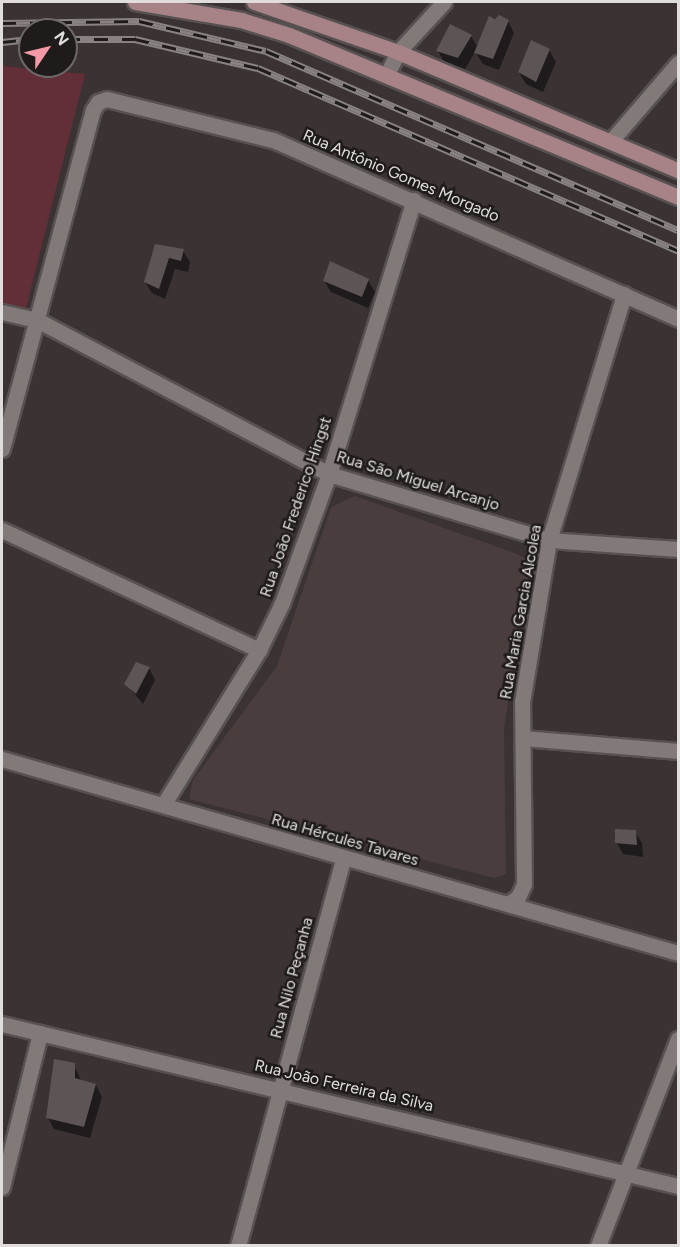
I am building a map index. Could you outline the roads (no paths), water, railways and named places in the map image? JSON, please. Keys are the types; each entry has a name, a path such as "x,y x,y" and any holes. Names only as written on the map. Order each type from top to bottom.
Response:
{"main road":[{"path":"135,2 241,20 388,72 678,197"},
{"path":"254,2 398,51 678,170"}],"street":[{"path":"388,72 398,51 444,2"},
{"path":"610,141 678,63"},
{"name":"Rua Antônio Gomes Morgado","path":"37,320 93,110 98,102 107,99 273,140 414,200 678,319"},
{"name":"Rua João Frederico Hingst","path":"163,805 259,650 282,603 329,474 414,200"},
{"name":"Rua Maria Garcia Alcolea","path":"507,904 518,897 524,884 522,702 549,540 624,294"},
{"name":"Rua São Miguel Arcanjo","path":"2,312 37,320 329,474 549,540 678,549"},
{"path":"2,449 37,320"},
{"path":"2,530 259,650"},
{"path":"523,738 678,751"},
{"name":"Rua Hércules Tavares","path":"2,759 343,859 678,953"},
{"name":"Rua Nilo Peçanha","path":"238,1245 343,859"},
{"name":"Rua João Ferreira da Silva","path":"2,1024 281,1089 678,1186"},
{"path":"2,1187 40,1033"},
{"path":"598,1245 678,1039"}],"railway":[{"path":"2,23 139,21 266,51 678,230"},
{"path":"78,39 135,39 258,68 678,251"},
{"path":"2,42 18,40"}]}
